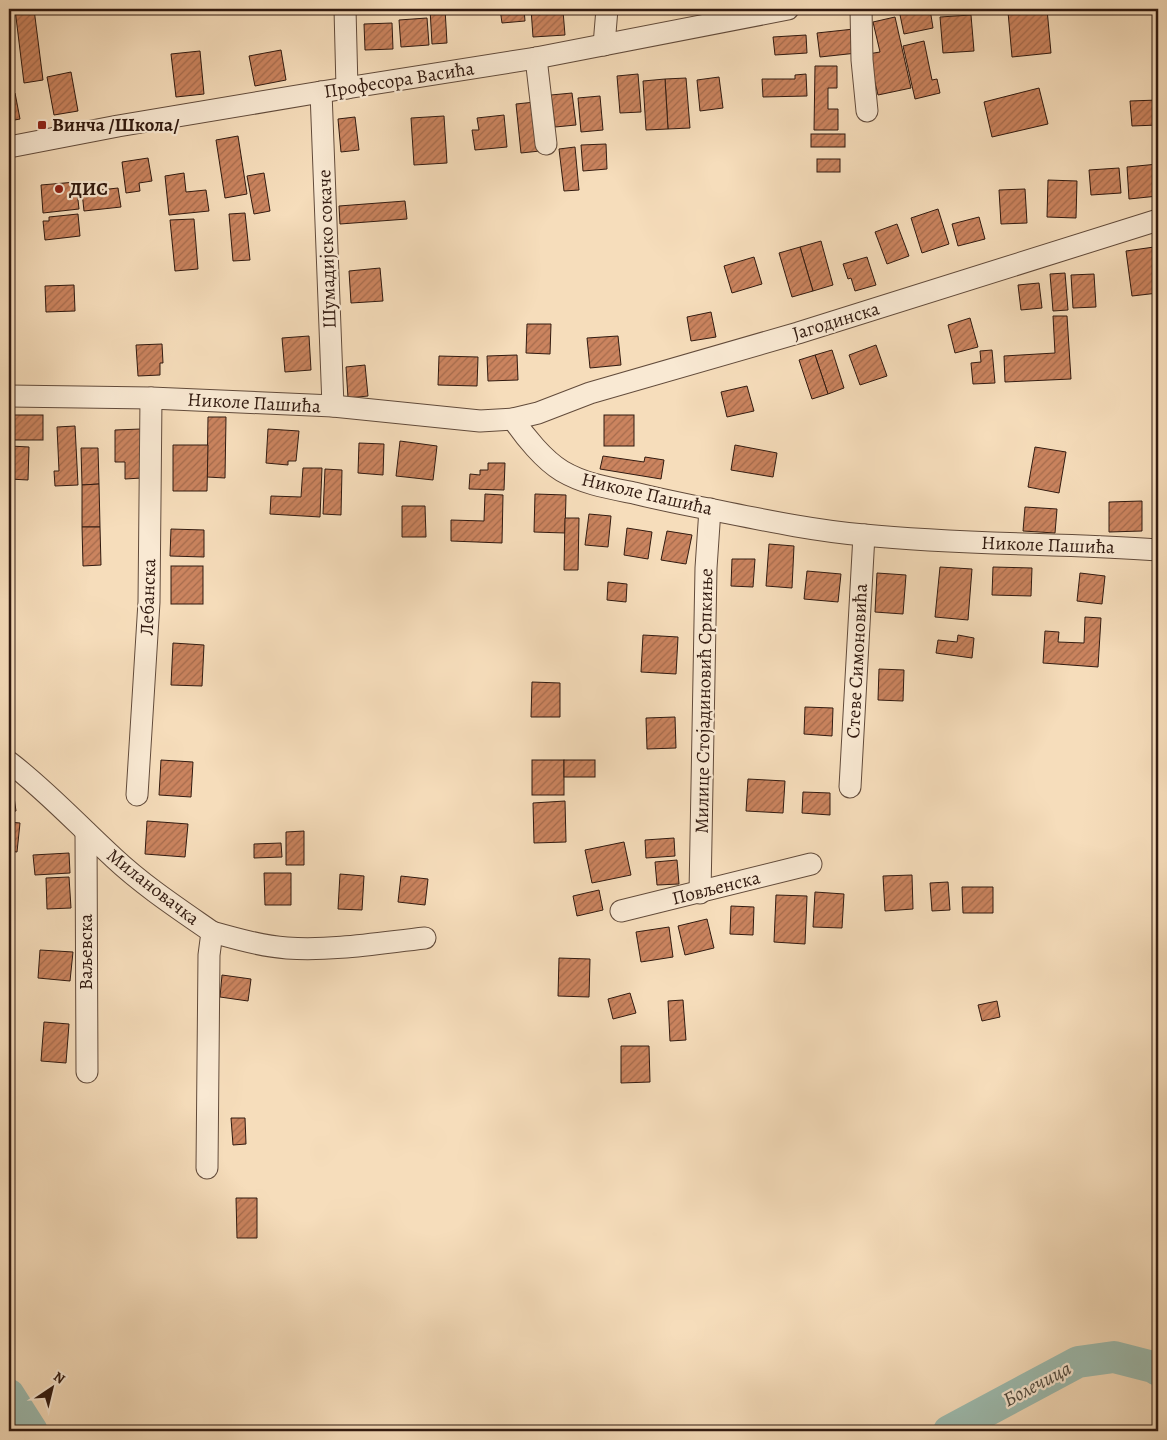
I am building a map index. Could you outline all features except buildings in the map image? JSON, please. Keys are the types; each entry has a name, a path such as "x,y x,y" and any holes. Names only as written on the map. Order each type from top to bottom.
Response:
{"street":[{"path":"345,9 347,88"},
{"path":"604,46 607,9"},
{"name":"Професора Васића","path":"9,147 118,126 604,46 788,9"},
{"path":"861,9 862,60 867,110"},
{"path":"536,58 546,144"},
{"name":"Шумадијско сокаче","path":"321,92 333,406"},
{"name":"Јагодинска","path":"513,419 538,414 590,393 798,333 1158,220"},
{"name":"Николе Пашића","path":"9,396 151,398 333,406 480,421 513,419 524,434 550,461 562,470 583,481 661,500 786,524 864,535 987,543 1063,544 1158,550"},
{"name":"Лебанска","path":"137,795 149,602 151,398"},
{"name":"Милице Стојадиновић Српкиње","path":"700,893 706,568 710,509"},
{"name":"Стеве Симоновића","path":"850,787 864,535"},
{"name":"Милановачка","path":"9,762 58,803 115,860 212,932 209,955 208,1168"},
{"name":"Ваљевска","path":"86,832 87,1072"},
{"name":"Повљенска","path":"622,912 811,864"},
{"path":"212,932 246,942 287,948 336,948 425,938"}],"waterway":[{"name":"Болечица","path":"949,1431 1078,1362 1114,1357 1158,1370"},
{"name":"Болечица","path":"9,1395 32,1431"}],"place":[{"name":"Винча /Школа/","path":"42,125"},
{"name":"ДИС","path":"59,189"}]}
